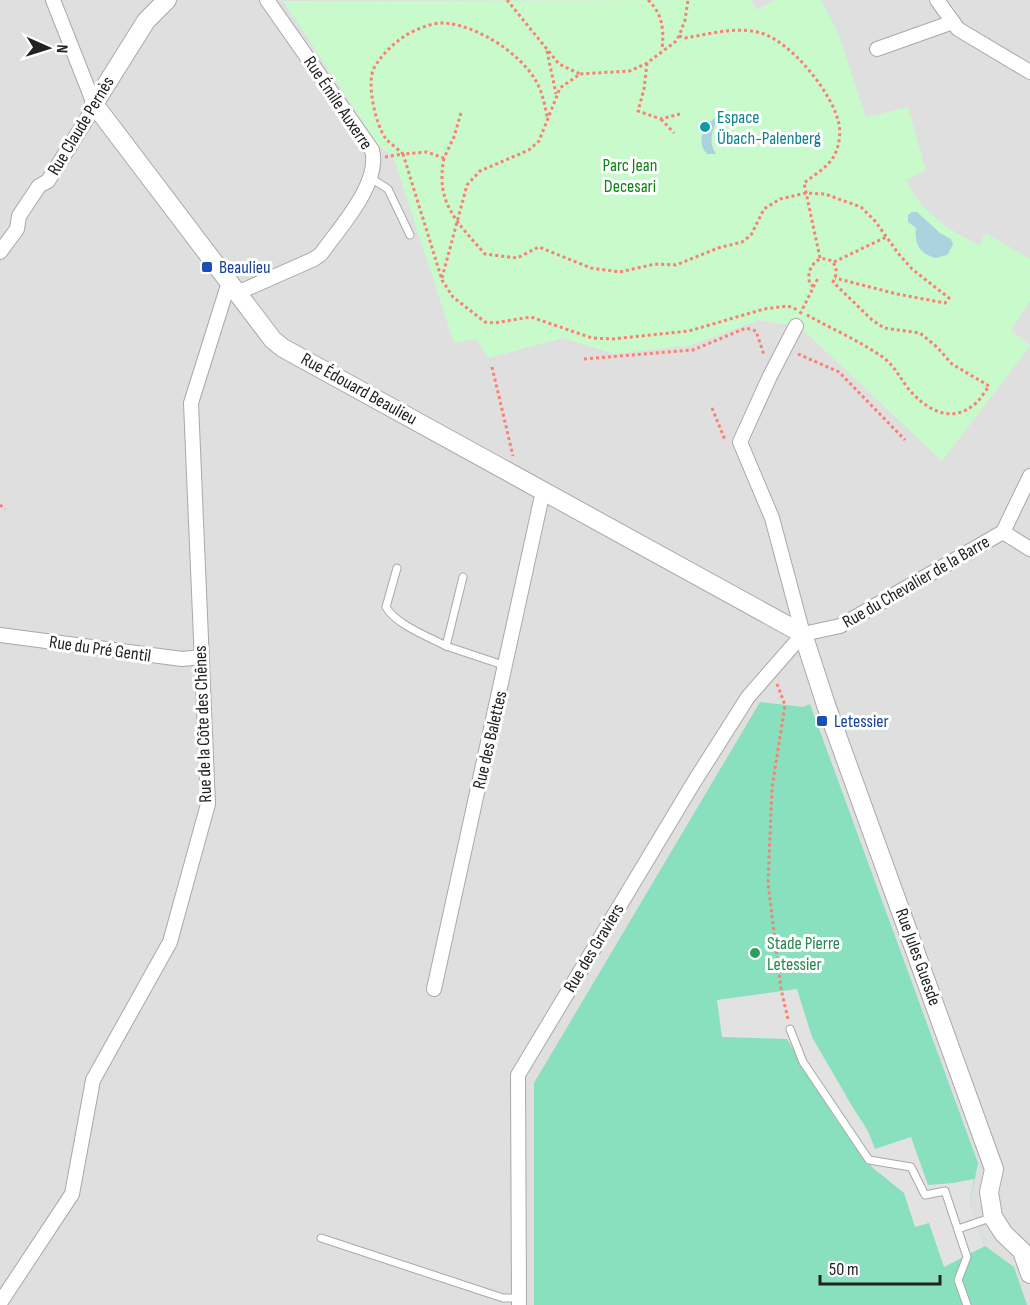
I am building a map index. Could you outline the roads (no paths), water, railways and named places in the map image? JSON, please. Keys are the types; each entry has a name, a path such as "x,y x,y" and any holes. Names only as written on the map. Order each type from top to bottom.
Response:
{"street":[{"name":"Rue Édouard Beaulieu","path":"53,0 93,104 273,340 283,348 803,634"},
{"name":"Rue Claude Pernès","path":"0,252 16,229 19,216 39,186 48,180 146,21 166,0"},
{"name":"Rue Émile Auxerre","path":"233,287 314,259 321,254 363,196 374,158 372,150 267,0"},
{"path":"937,0 958,29 1030,72"},
{"path":"877,49 953,22"},
{"name":"Rue de la Côte des Chênes","path":"0,1303 72,1194 93,1080 170,942 208,804 191,403 233,287"},
{"path":"796,326 740,442 772,518 803,634"},
{"name":"Rue du Chevalier de la Barre","path":"803,634 840,626 1003,532 1030,476"},
{"name":"Rue des Balettes","path":"434,988 543,491"},
{"path":"1003,532 1030,549"},
{"name":"Rue Jules Guesde","path":"803,634 826,705 994,1169 989,1192 993,1217"},
{"name":"Rue des Graviers","path":"519,1302 518,1075 694,782 748,697 803,634"},
{"name":"Rue du Pré Gentil","path":"0,635 182,660 201,657"},
{"path":"993,1217 1004,1233 1022,1251 1030,1274"}],"lane":[{"path":"369,177 388,189 410,235"},
{"path":"397,568 386,607 389,613 446,646 506,666"},
{"path":"446,646 463,577"},
{"path":"790,1029 803,1062 869,1160 911,1167 925,1195 945,1191 967,1257 958,1280 967,1305"},
{"path":"958,1229 993,1217"},
{"path":"321,1238 519,1302"}],"water":[{"path":"720,114 725,117 723,122 716,123 712,138 712,146 716,154 707,154 702,143 703,132"},
{"path":"917,212 940,233 951,239 953,245 947,255 936,258 919,248 916,228 908,222 908,215"}],"place":[{"name":"Espace Übach-Palenberg","path":"705,127"},
{"name":"Beaulieu","path":"207,267"},
{"name":"Letessier","path":"822,721"},
{"name":"Stade Pierre Letessier","path":"755,953"}],"park label":[{"name":"Parc Jean Decesari","path":"630,175"}]}
